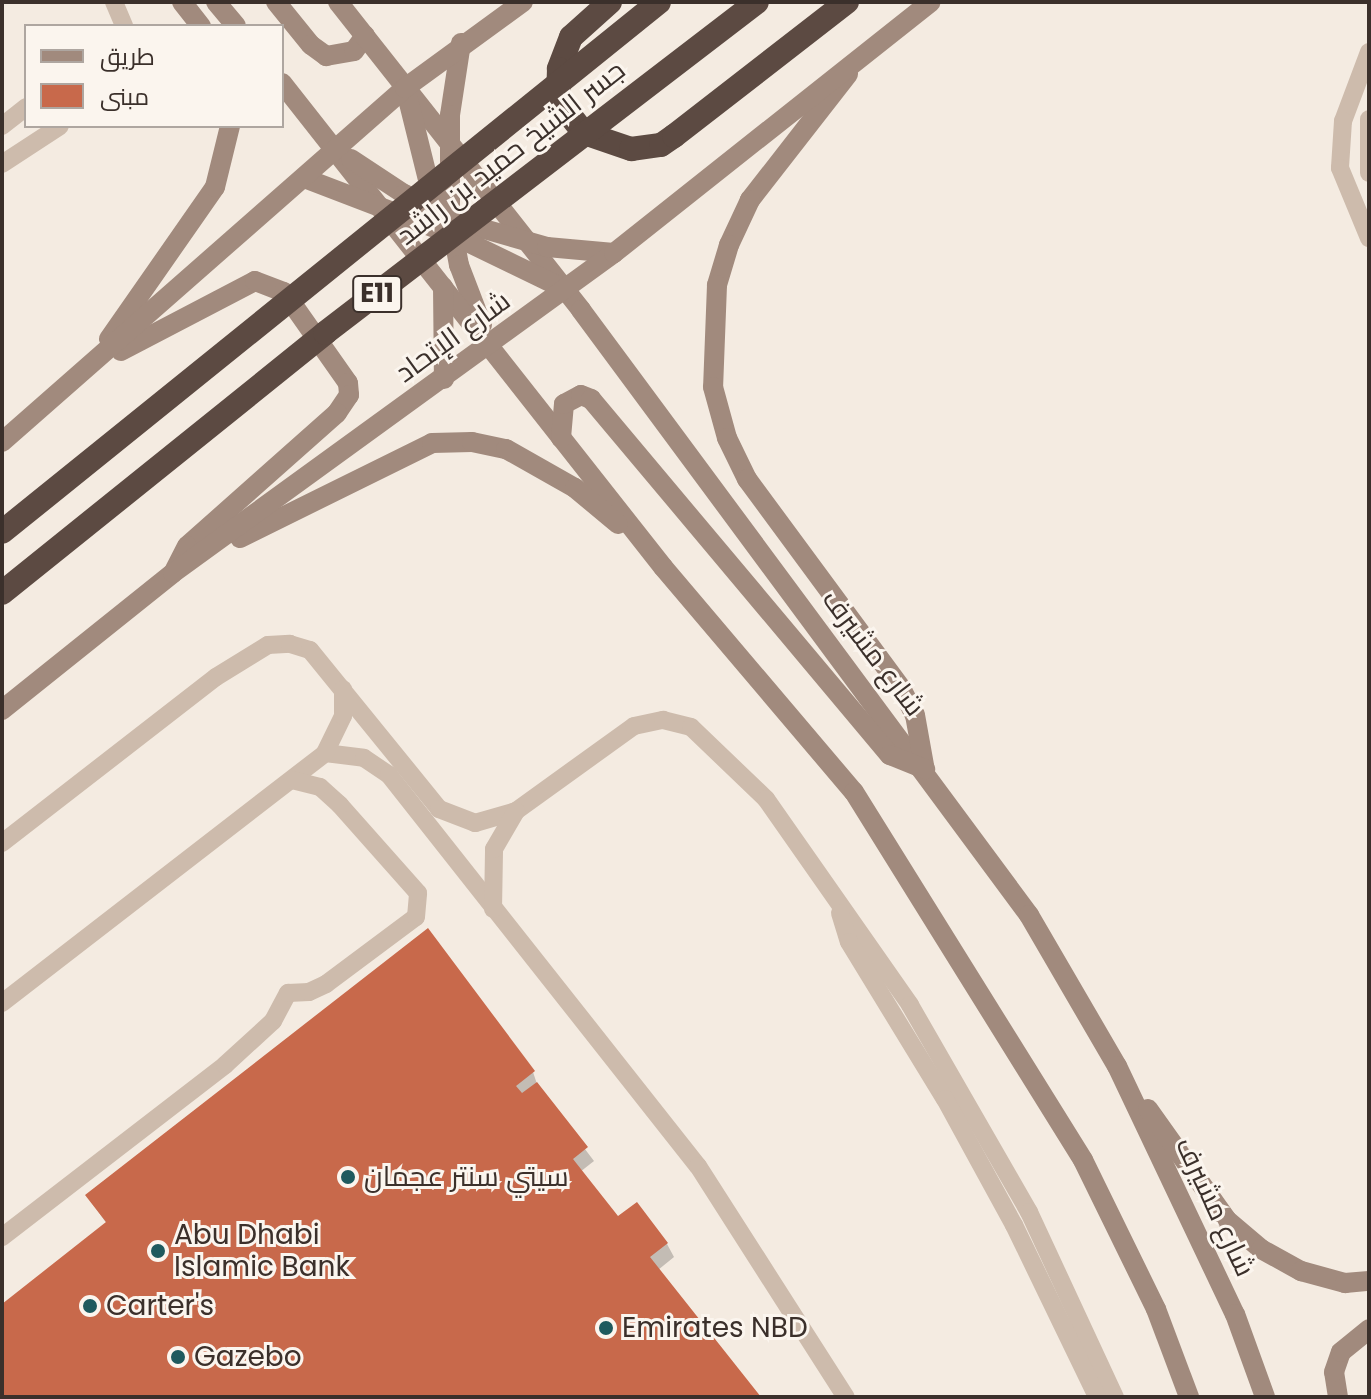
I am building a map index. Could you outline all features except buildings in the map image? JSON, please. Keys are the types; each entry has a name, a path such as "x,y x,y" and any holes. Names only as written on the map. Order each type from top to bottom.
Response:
{"highway":[{"path":"610,2 571,37 559,69 558,100 584,133 631,149 661,145 847,2"},
{"name":"جسر الشيخ حميد بن راشد","path":"2,532 659,2"},
{"name":"جسر الشيخ حميد بن راشد","path":"2,593 325,333 757,2"}],"main road":[{"path":"182,2 199,24"},
{"path":"216,2 234,24"},
{"path":"276,2 311,45 326,56 354,51 365,36"},
{"name":"شارع مشيرف","path":"338,2 565,289 925,769 1029,915 1117,1066 1235,1314 1265,1397"},
{"path":"2,442 405,88 461,43 523,2"},
{"name":"شارع الإتحاد","path":"2,710 173,573 614,253 931,2"},
{"path":"444,379 444,222 448,143 461,43"},
{"path":"561,438 564,404 581,395 591,399 882,746 900,762 925,769 915,715 901,688 747,479 727,438 713,387 717,285 729,245 750,200 862,54"},
{"path":"284,85 663,567 854,792 904,867 1083,1160 1156,1309 1189,1397"},
{"path":"405,88 444,222 489,345"},
{"path":"85,372 204,206 226,154 230,128"},
{"path":"336,150 444,222 565,289"},
{"path":"304,178 381,208 526,242 614,253"},
{"path":"85,372 255,281 284,292 345,373 349,395 337,413 187,546 173,573"},
{"path":"173,573 399,456 432,443 472,442 506,449 575,488 663,567"},
{"path":"1117,1066 1227,1220 1261,1249 1301,1271 1345,1283 1369,1281"},
{"path":"1338,1397 1334,1372 1341,1352 1369,1329"}],"lane":[{"path":"1369,52 1343,121 1340,168 1369,238"},
{"path":"2,126 24,109"},
{"path":"1369,119 1369,173"},
{"path":"2,164 57,128"},
{"path":"2,843 216,677 268,645 310,650 439,809 475,823 516,811 634,726 663,720 691,727 766,799 840,911 910,1005 1029,1212 1115,1397"},
{"path":"2,1003 325,753 343,716 343,689"},
{"path":"325,753 364,758 389,775 698,1166 846,1397"},
{"path":"2,1237 225,1065 273,1021 288,993 309,992 326,984 416,917 420,906 418,893 340,805 320,787 292,780"},
{"path":"493,909 494,849 516,811"},
{"path":"840,911 857,957 945,1099 1014,1225 1097,1397"},
{"path":"1014,1225 1029,1212"}],"place":[{"name":"سيتي سنتر عجمان","path":"348,1177"},
{"name":"Abu Dhabi Islamic Bank","path":"158,1251"},
{"name":"Carter's","path":"90,1306"},
{"name":"Emirates NBD","path":"606,1328"},
{"name":"Gazebo","path":"178,1357"}]}
